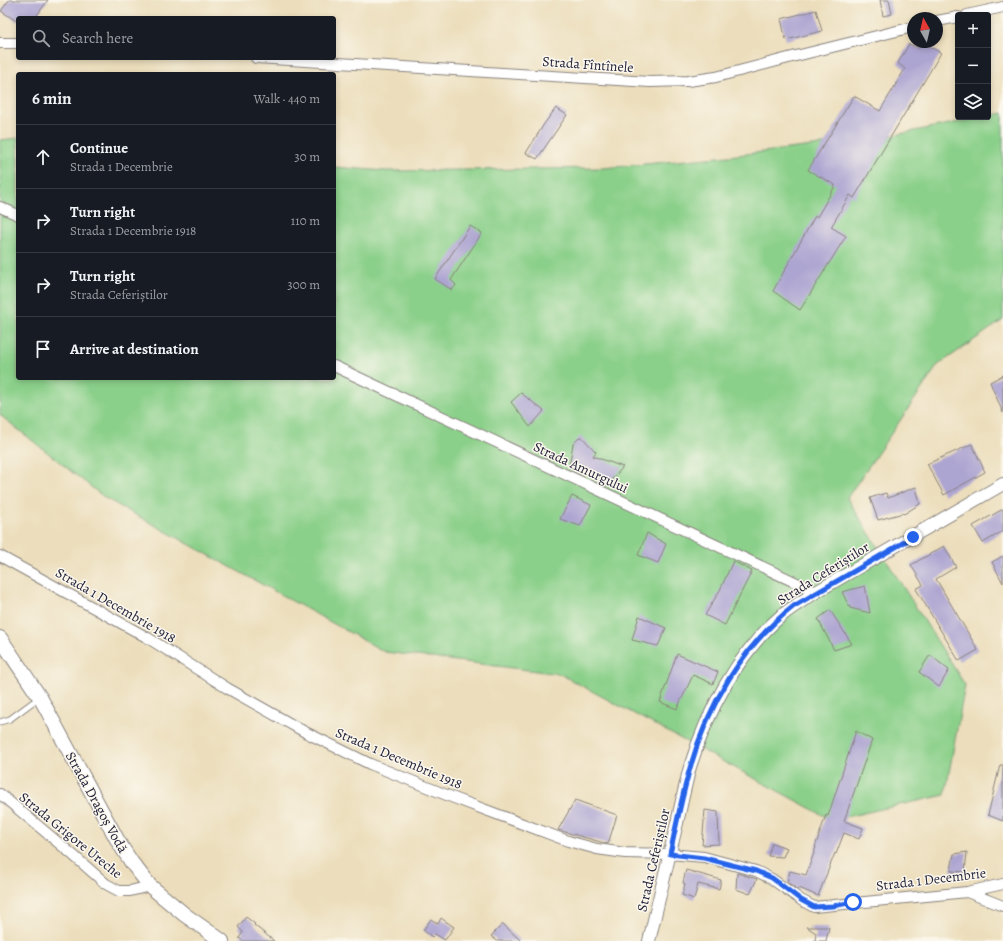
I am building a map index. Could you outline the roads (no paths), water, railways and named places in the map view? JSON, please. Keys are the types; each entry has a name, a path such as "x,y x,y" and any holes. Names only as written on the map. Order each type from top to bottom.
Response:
{"main road":[{"name":"Strada Dragoș Vodă","path":"0,638 41,699 119,843 132,864 150,886 184,915 222,941"}],"street":[{"path":"981,12 1003,7"},
{"path":"943,21 955,18"},
{"name":"Strada Fîntînele","path":"289,60 650,82 688,81 716,77 907,28"},
{"path":"0,42 16,43"},
{"path":"0,207 16,214"},
{"name":"Strada Amurgului","path":"336,367 816,592"},
{"name":"Strada Ceferiștilor","path":"649,941 690,768 714,707 724,688 747,653 781,616 794,606 1003,484"},
{"name":"Strada 1 Decembrie 1918","path":"0,556 148,638 227,688 298,728 370,764 454,798 568,841 597,849 625,854 670,854 704,858 756,871 772,878 801,900 814,907"},
{"name":"Strada Grigore Ureche","path":"0,794 106,884 118,892 130,891 150,886"},
{"name":"Strada 1 Decembrie","path":"814,907 967,892 1003,884"},
{"path":"967,892 1003,906"}],"lane":[{"path":"0,722 10,719 33,702 41,699"}]}
